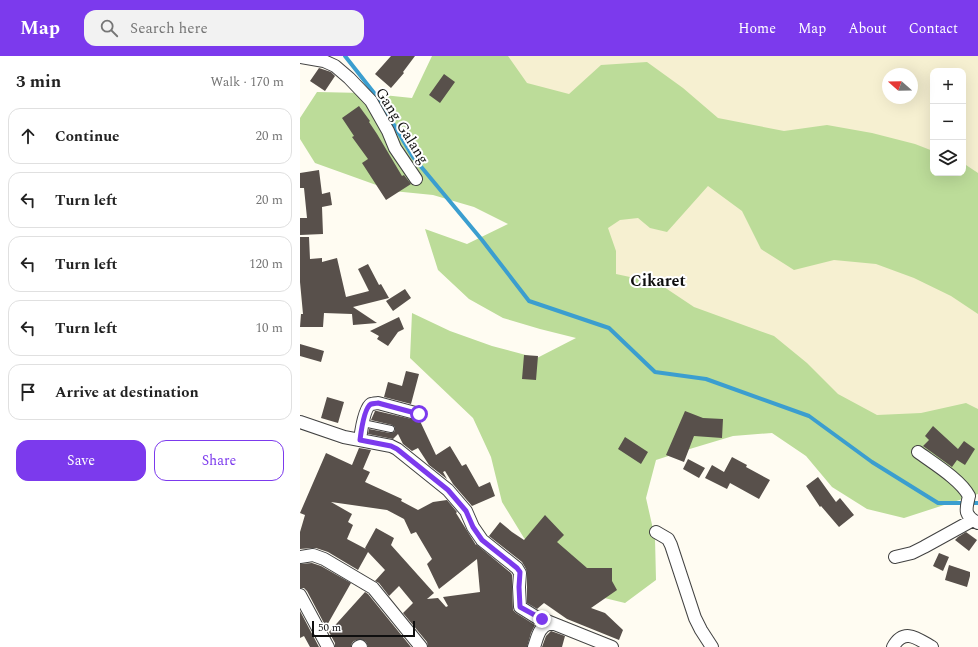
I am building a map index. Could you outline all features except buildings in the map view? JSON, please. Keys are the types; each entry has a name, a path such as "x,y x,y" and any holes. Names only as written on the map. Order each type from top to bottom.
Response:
{"street":[{"name":"Gang Galang","path":"300,57 324,61 335,66 371,101 388,131 395,148 416,179"},
{"path":"360,440 368,407 372,404 378,403 419,414"},
{"path":"300,422 344,437 391,446 397,449 448,490 466,511 473,527 482,540 517,568 520,572 520,607 536,617 612,647"},
{"path":"894,557 912,553 974,520 967,510 969,496 963,488 953,478 918,452"},
{"path":"656,532 668,539 671,545 695,618 712,647"},
{"path":"300,557 313,555 324,559 373,588 421,647"},
{"path":"300,595 328,647"},
{"path":"534,647 542,627 550,623"},
{"path":"893,647 902,637 908,636 919,639 932,647"}],"lane":[{"path":"363,424 391,429"}],"shaded area":[{"path":"504,56 978,56 978,447 871,429 593,274 532,104"}],"green space":[{"path":"432,56 508,56 527,83 569,94 601,65 647,62 683,88 718,118 784,131 827,125 872,133 915,144 930,150 930,176 966,176 966,165 978,173 978,314 951,296 914,278 876,264 834,260 794,270 761,249 742,211 708,186 667,232 650,228 638,218 620,220 608,228 616,251 616,274 658,283 694,307 774,336 807,363 838,394 877,415 921,413 966,403 978,409 978,494 904,518 867,509 832,487 806,456 772,433 733,436 656,460 646,498 655,538 656,580 625,603 588,594 554,569 524,538 502,502 491,457 473,418 410,358 412,313 450,331 492,346 537,358 576,338 503,318 469,299 438,270 425,229 467,244 508,224 474,207 433,195 393,191 315,163 300,139 300,118 317,92 364,93 412,98"}],"waterway":[{"path":"345,56 378,98 413,157 482,240 529,301 609,328 655,372 706,379 809,416 872,462 938,503 978,503"}],"district":[{"name":"Cikaret","path":"658,281"}],"route":[{"path":"419,414 378,403 372,404 368,407 365,413 360,440 391,446 397,449 448,490 466,511 473,527 482,540 510,562 520,572 520,607 542,619"}]}
